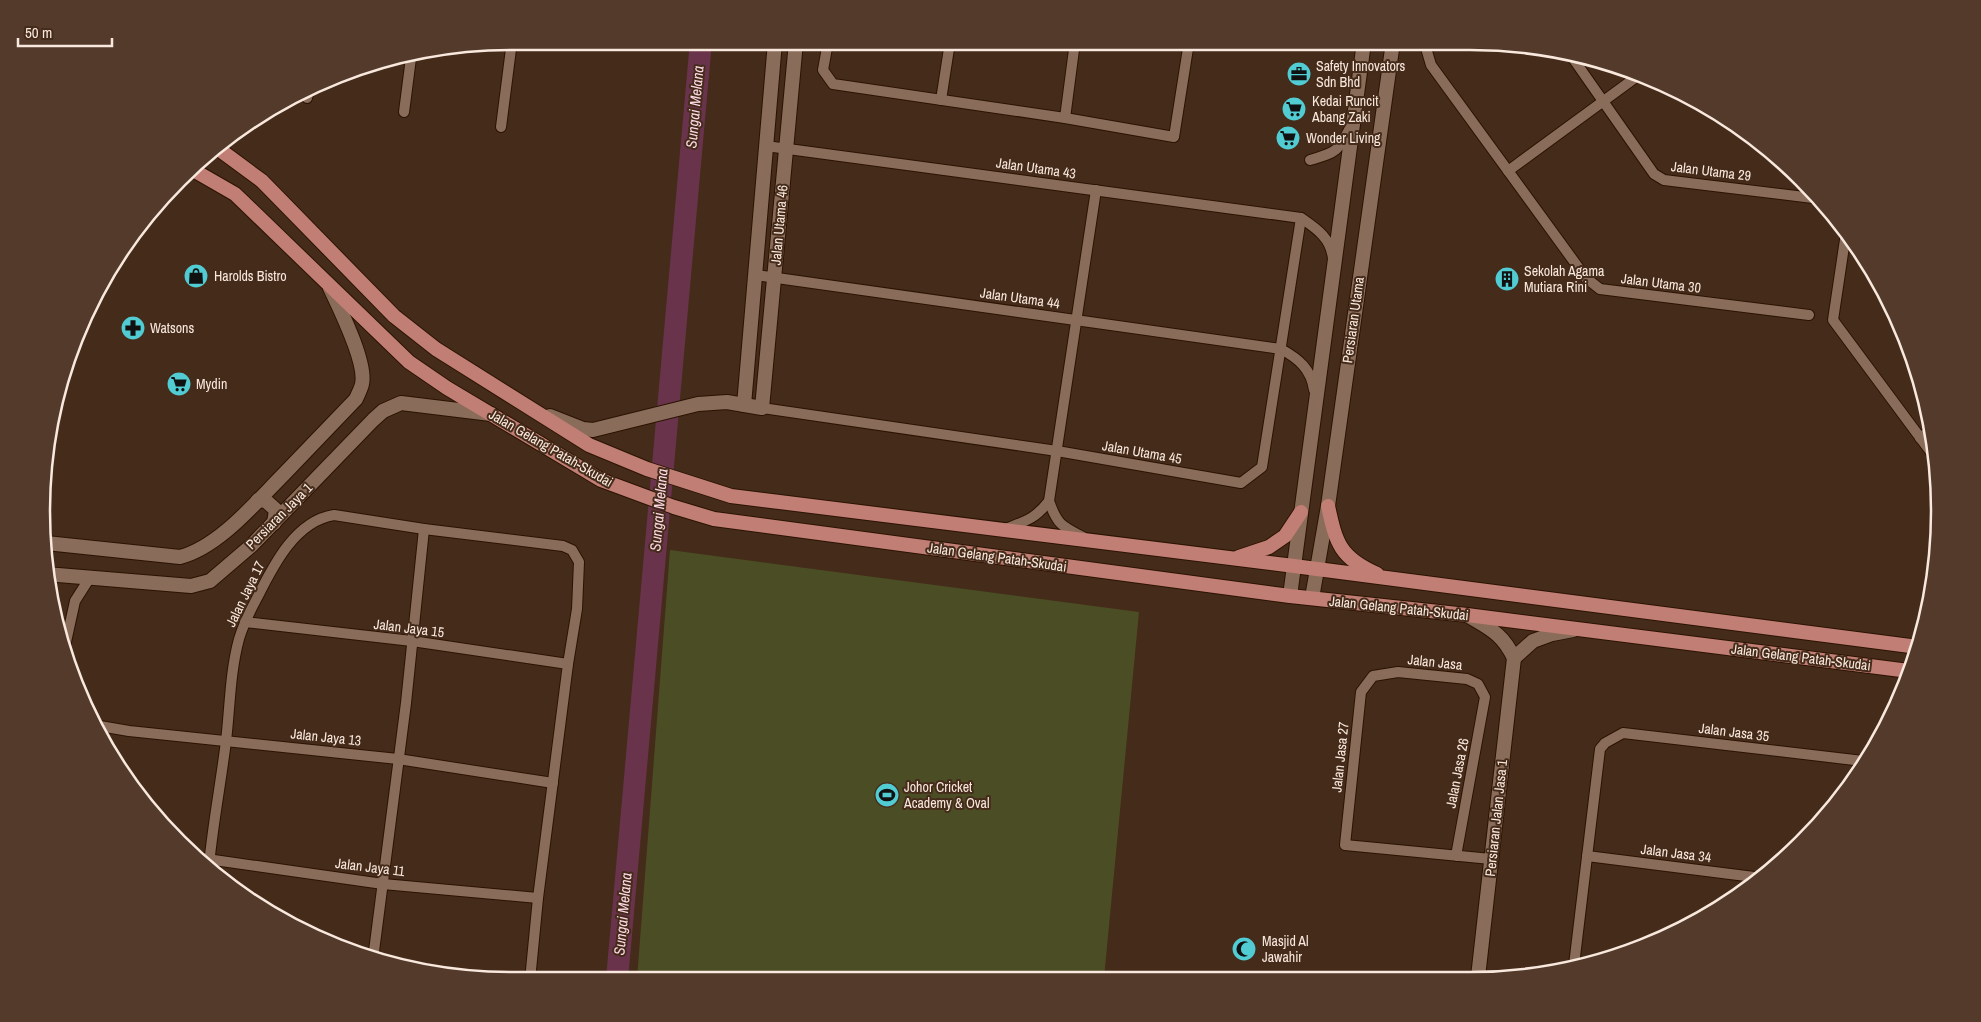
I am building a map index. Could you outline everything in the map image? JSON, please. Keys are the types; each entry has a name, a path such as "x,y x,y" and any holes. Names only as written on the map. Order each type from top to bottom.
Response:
{"main road":[{"name":"Jalan Gelang Patah-Skudai","path":"222,152 262,181 394,316 436,349 589,445 647,469 731,496 1294,566 1911,646"},
{"name":"Jalan Gelang Patah-Skudai","path":"199,172 235,194 330,288 409,362 447,388 601,480 674,507 714,518 1290,596 1466,615 1903,670"},
{"path":"1328,506 1336,540 1350,559 1367,570 1390,579"},
{"path":"1234,559 1269,547 1285,536 1301,512"}],"street":[{"path":"501,128 511,50"},
{"name":"Jalan Utama 46","path":"744,405 774,50"},
{"name":"Jalan Utama 46","path":"762,408 795,50"},
{"path":"827,50 823,70 833,84 1065,118 1174,137 1187,50"},
{"path":"941,100 949,50"},
{"path":"1065,118 1074,50"},
{"name":"Persiaran Utama","path":"1290,596 1363,50"},
{"name":"Persiaran Utama","path":"1312,598 1328,506 1392,50"},
{"name":"Jalan Utama 30","path":"1427,50 1431,65 1586,278 1600,289 1809,316"},
{"path":"404,112 411,62"},
{"name":"Jalan Utama 29","path":"1576,63 1654,174 1664,180 1808,197"},
{"path":"1508,171 1633,80"},
{"path":"1310,160 1328,155 1337,150 1354,120"},
{"name":"Jalan Utama 43","path":"766,146 1301,218"},
{"path":"1002,530 1040,514 1049,501 1096,190"},
{"path":"1301,218 1320,231 1328,241 1332,251 1334,269"},
{"name":"Jalan Utama 45","path":"762,408 1057,452 1241,483 1262,467 1301,218"},
{"path":"1845,243 1833,320 1926,446"},
{"name":"Jalan Utama 44","path":"756,275 1280,349"},
{"name":"Persiaran Jaya 1","path":"51,544 180,557 194,553 213,542 258,500 356,399 363,383 360,365 349,331 330,288"},
{"path":"1280,349 1297,358 1312,377 1316,403"},
{"path":"530,409 583,429 593,430 698,404 728,402 762,408"},
{"name":"Persiaran Jaya 1","path":"55,575 191,586 210,581 274,523 383,411 401,403 407,403 492,414"},
{"path":"1920,438 1924,435"},
{"path":"258,500 266,501 276,510 274,523"},
{"path":"1049,501 1055,518 1065,529 1089,540"},
{"name":"Jalan Jaya 17","path":"207,858 226,741 231,683 239,638 273,566 300,533 323,517 334,515 424,529 563,546 572,550 577,557 580,567 578,609 568,664"},
{"path":"374,951 384,884 424,529"},
{"path":"67,635 75,602 89,579"},
{"path":"1466,615 1492,630 1506,642 1514,658 1533,641 1552,634 1574,630"},
{"name":"Jalan Jaya 15","path":"245,622 412,641 568,664"},
{"name":"Persiaran Jalan Jasa 1","path":"1479,972 1514,658"},
{"path":"531,972 538,898 568,664"},
{"name":"Jalan Jasa","path":"1373,676 1398,672 1467,679 1478,684 1485,696"},
{"name":"Jalan Jasa 27","path":"1373,676 1361,692 1345,845 1456,856"},
{"name":"Jalan Jasa 26","path":"1456,856 1485,696"},
{"name":"Jalan Jaya 13","path":"104,727 129,731 398,759 553,783"},
{"name":"Jalan Jasa 35","path":"1587,856 1600,750 1605,744 1623,732 1857,760"},
{"path":"1456,856 1491,859"},
{"path":"1575,959 1587,856"},
{"name":"Jalan Jasa 34","path":"1587,856 1751,877"},
{"name":"Jalan Jaya 11","path":"211,862 384,884 538,898"}],"green space":[{"name":"Johor Cricket Academy & Oval","path":"670,550 1139,612 1105,972 638,972"}],"waterway":[{"name":"Sungai Melana","path":"618,972 700,50"}],"place":[{"name":"Safety Innovators Sdn Bhd","path":"1299,74"},
{"name":"Kedai Runcit Abang Zaki","path":"1294,109"},
{"name":"Wonder Living","path":"1288,138"},
{"name":"Harolds Bistro","path":"196,276"},
{"name":"Sekolah Agama Mutiara Rini","path":"1507,279"},
{"name":"Watsons","path":"133,328"},
{"name":"Mydin","path":"179,384"},
{"name":"Johor Cricket Academy & Oval","path":"887,795"},
{"name":"Masjid Al Jawahir","path":"1244,949"}]}
